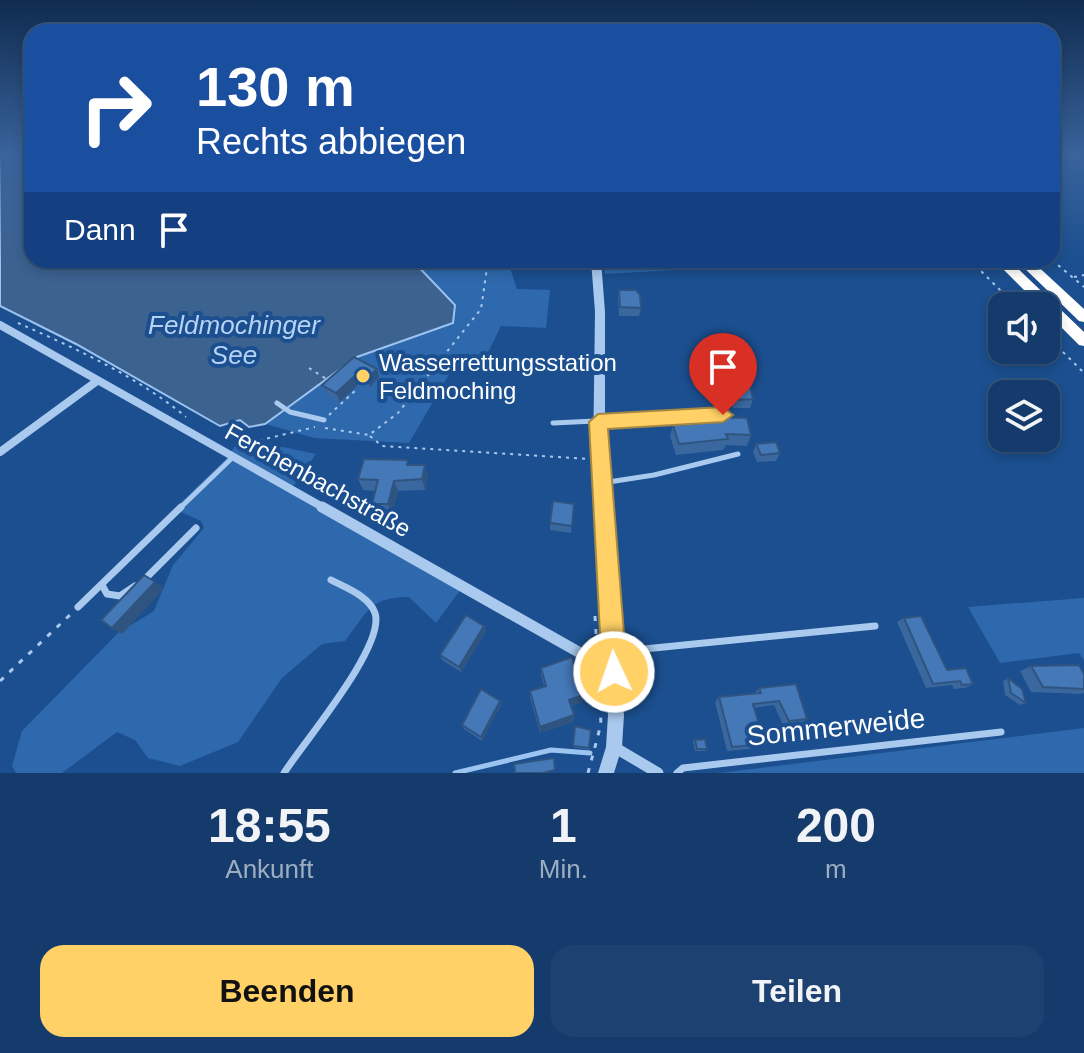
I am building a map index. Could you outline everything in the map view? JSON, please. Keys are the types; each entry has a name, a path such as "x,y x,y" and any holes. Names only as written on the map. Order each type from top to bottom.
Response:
{"highway":[{"path":"1009,268 1084,341"},
{"path":"1032,268 1084,317"}],"street":[{"path":"597,268 600,312 599,460 614,672 614,747 606,773"},
{"name":"Ferchenbachstraße","path":"0,325 614,672"},
{"path":"0,452 97,381"},
{"path":"614,747 658,773"}],"lane":[{"path":"277,403 290,412 324,420"},
{"path":"553,423 723,415"},
{"path":"78,607 228,454"},
{"path":"601,483 631,481 692,463 738,454"},
{"path":"102,584 107,594 120,596 144,580 196,528"},
{"path":"284,773 357,669 373,640 376,618 370,605 331,580"},
{"path":"613,652 875,626"},
{"name":"Sommerweide","path":"677,773 683,768 1001,732"}],"path":[{"path":"1060,267 1084,287"},
{"path":"369,435 398,413 481,309 487,286 487,268"},
{"path":"978,268 1002,292"},
{"path":"1073,278 1084,275"},
{"path":"13,322 39,330 168,402 194,423"},
{"path":"1060,349 1084,373"},
{"path":"309,368 328,380"},
{"path":"317,427 358,388"},
{"path":"228,454 317,427 369,435 382,446 599,460"},
{"path":"0,681 78,607"},
{"path":"588,773 601,724 597,662"}],"shaded area":[{"path":"417,268 510,268 517,289 550,290 546,328 501,326 486,357 458,359 409,443 314,438 266,424 357,358 453,323"},
{"path":"604,268 709,268 605,274"},
{"path":"241,438 316,454 292,488 464,585 436,623 409,597 385,600 370,608 345,641 322,644 282,678 238,742 180,766 148,758 135,740 117,732 62,773 16,773 12,766 22,731 118,633 154,611 173,565 204,528 201,521 174,509 226,459"},
{"path":"1084,598 1084,660 1079,653 1000,663 968,607"},
{"path":"1084,728 1084,773 719,773"}],"water":[{"name":"Feldmochinger See","path":"0,190 24,190 24,268 420,268 455,305 453,323 357,357 265,424 249,427 240,420 220,426 76,344 0,306"}],"building":[{"path":"619,290 636,290 640,295 641,308 620,307"},
{"path":"354,357 377,369 367,378 358,373 336,393 322,385"},
{"path":"749,382 753,399 736,400 731,383"},
{"path":"701,417 747,418 751,435 726,434 728,439 679,444 673,425 703,423"},
{"path":"776,442 780,453 761,455 756,444"},
{"path":"364,459 408,460 407,465 425,465 422,479 394,481 388,504 372,504 378,480 358,479"},
{"path":"553,501 574,504 572,526 550,523"},
{"path":"144,575 155,582 112,628 101,620"},
{"path":"466,615 484,626 459,667 440,655"},
{"path":"921,616 947,670 966,668 973,684 962,685 960,681 933,684 904,618"},
{"path":"572,657 584,695 569,700 574,715 540,727 530,691 546,686 541,668"},
{"path":"1079,665 1084,674 1084,689 1043,687 1031,666"},
{"path":"1008,678 1022,689 1026,703 1011,693"},
{"path":"796,684 807,719 789,721 779,701 753,704 765,744 732,747 719,697 761,693 759,688"},
{"path":"481,689 500,701 481,737 462,725"},
{"path":"575,726 591,730 589,748 573,746"},
{"path":"705,739 707,749 697,749 695,740"},
{"path":"554,758 555,770 515,773 514,764"}],"waterway":[{"path":"455,773 551,750 590,753"}],"place":[{"name":"Wasserrettungsstation Feldmoching","path":"363,376"}],"route":[{"path":"614,672 598,422 723,415"}]}
